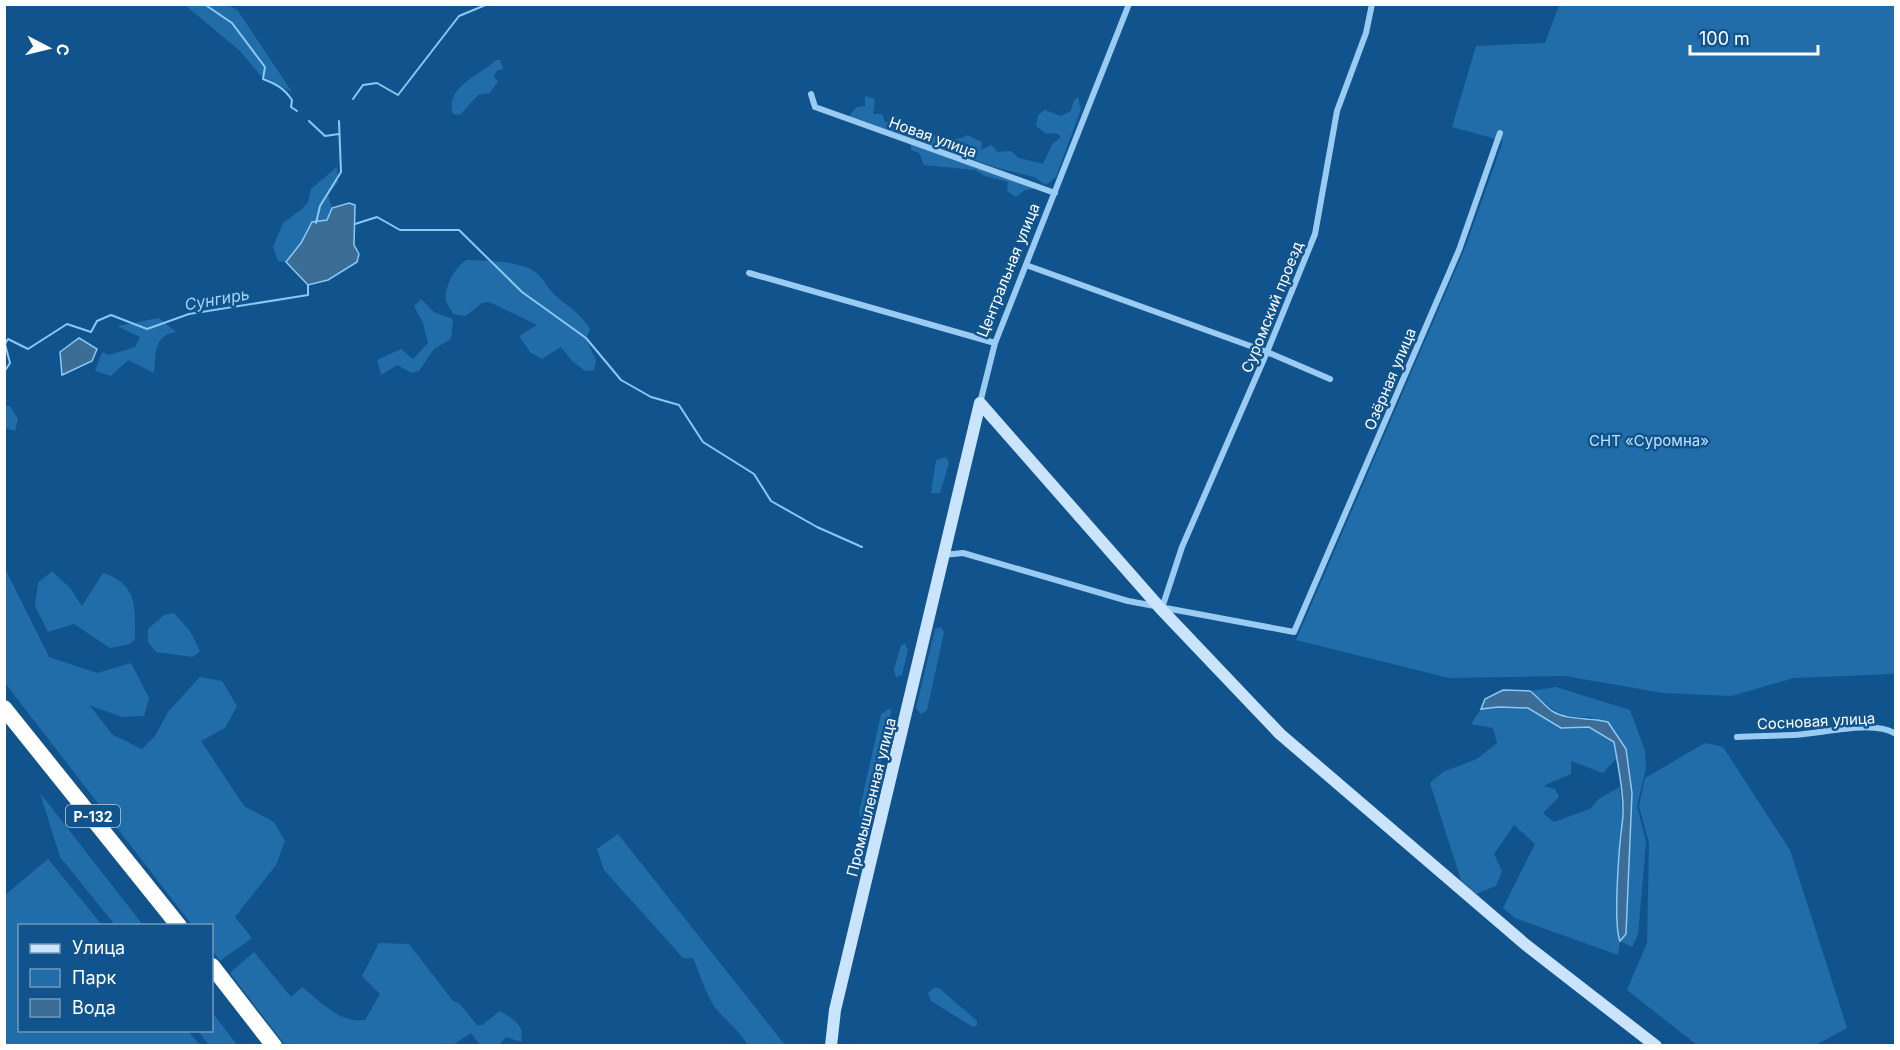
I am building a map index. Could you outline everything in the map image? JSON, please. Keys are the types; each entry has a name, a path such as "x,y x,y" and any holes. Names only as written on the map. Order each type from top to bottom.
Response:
{"highway":[{"name":"Р-132","path":"4,708 178,924"},
{"name":"Р-132","path":"4,725 164,924"},
{"path":"213,967 274,1046"},
{"path":"213,984 260,1046"}],"street":[{"name":"Центральная улица","path":"942,555 995,344 1129,4"},
{"name":"Суромский проезд","path":"1161,609 1182,547 1267,352 1315,234 1337,111 1366,33 1372,4"},
{"name":"Новая улица","path":"811,94 815,107 1055,193"},
{"name":"Озёрная улица","path":"1161,609 1294,632 1458,250 1500,133"},
{"path":"1026,266 1267,352 1330,379"},
{"path":"749,273 995,344"},
{"path":"980,403 1161,609 1280,734 1526,945 1656,1046"},
{"path":"942,555 963,553 1161,609"},
{"name":"Промышленная улица","path":"831,1046 835,1010 942,555"},
{"name":"Сосновая улица","path":"1737,737 1873,728 1888,729 1896,734"}],"green space":[{"path":"185,5 228,5 238,11 292,92 260,75 240,51"},
{"name":"СНТ «Суромна»","path":"1559,5 1895,5 1895,674 1794,678 1731,696 1663,693 1565,676 1449,678 1296,640 1465,248 1503,141 1452,127 1476,46 1545,43"},
{"path":"496,60 500,60 503,69 496,71 494,77 498,81 490,93 478,95 460,115 453,114 452,104 459,89"},
{"path":"865,96 875,99 873,114 882,114 885,122 905,123 915,127 921,133 950,139 967,135 982,142 981,150 991,145 998,152 1011,151 1019,158 1043,164 1053,143 1060,138 1059,134 1045,133 1036,126 1038,115 1045,110 1061,116 1071,111 1074,100 1078,97 1081,109 1056,177 1046,185 1034,177 1001,169 848,117 857,107 865,106"},
{"path":"911,144 1037,188 1025,190 1016,197 1007,191 1008,182 985,176 975,170 924,165 919,153 911,150"},
{"path":"337,167 338,182 328,195 332,208 327,220 312,222 301,243 286,262 278,261 273,247 283,223 302,209 308,202 311,189"},
{"path":"467,260 494,261 524,266 539,275 554,295 579,315 590,329 586,339 596,360 594,370 585,371 572,361 561,347 542,359 530,352 519,336 537,325 489,302 482,303 466,316 453,314 446,300 447,289 455,271"},
{"path":"421,299 434,312 453,319 451,339 434,349 419,371 412,373 397,365 381,375 377,360 401,349 413,359 428,343 423,323 414,306"},
{"path":"159,318 176,332 159,341 154,373 128,360 111,376 95,371 102,352 109,355 135,347 140,337 117,326"},
{"path":"5,406 10,406 18,419 15,431 5,428"},
{"path":"946,457 949,463 940,493 931,493 936,460"},
{"path":"5,569 49,657 97,673 131,663 149,698 144,716 122,717 89,705 113,735 142,749 155,736 168,712 200,677 222,681 237,706 225,728 201,741 244,806 274,822 285,841 276,865 235,917 252,938 220,961 213,951 213,924 191,924 5,683"},
{"path":"52,571 71,589 82,606 103,573 123,584 129,591 134,607 135,639 130,644 110,648 74,624 48,632 35,606 38,583"},
{"path":"174,613 190,631 200,651 193,657 156,652 148,642 148,629 164,615"},
{"path":"941,627 944,632 927,710 921,714 916,708 935,629"},
{"path":"905,644 908,650 902,675 896,677 894,670 901,645"},
{"path":"1556,687 1630,710 1645,751 1646,768 1637,806 1646,842 1638,935 1632,947 1620,941 1618,955 1515,918 1503,908 1535,844 1514,825 1494,854 1502,871 1496,886 1476,894 1461,880 1430,783 1443,772 1477,759 1497,743 1493,728 1471,724 1481,709 1528,708 1561,728 1589,727 1614,742 1617,758 1603,773 1571,761 1571,774 1543,786 1555,789 1559,797 1543,813 1554,822 1590,809 1600,798 1620,787 1623,825 1619,837 1619,902 1615,930 1629,841 1632,793 1626,749 1591,717 1570,716 1557,712 1530,691"},
{"path":"891,708 868,817 861,818 859,813 881,714"},
{"path":"1705,743 1723,747 1790,850 1847,1028 1816,1045 1697,1045 1627,990 1647,943 1649,843 1639,806 1645,778"},
{"path":"40,793 142,924 114,924 60,857"},
{"path":"618,834 785,1045 748,1045 714,1006 693,958 683,958 604,870 597,849"},
{"path":"48,859 101,924 18,924 18,1032 189,1032 200,1045 5,1045 5,895"},
{"path":"379,943 409,944 453,1001 459,1003 477,1025 482,1025 500,1011 520,1027 521,1042 506,1037 499,1045 480,1045 471,1033 453,1045 285,1045 230,973 254,952 291,997 302,987 339,1015 365,1020 380,994 362,976"},
{"path":"934,988 939,988 977,1021 977,1025 973,1027 931,1001 928,993"},
{"path":"213,1013 237,1045 209,1045 199,1032 213,1032"}],"water":[{"path":"349,203 355,205 354,245 359,254 357,262 328,280 308,285 286,262 301,243 312,222 327,220 332,208"},
{"path":"79,338 97,349 92,361 62,375 60,352"},
{"path":"1503,690 1530,691 1558,714 1608,722 1626,749 1632,793 1626,934 1620,941 1617,903 1623,806 1614,742 1589,727 1561,728 1528,708 1481,709 1485,699"}],"waterway":[{"path":"204,4 232,23 265,67 263,79 286,92 292,100 291,107 297,111"},
{"name":"Сунгирь","path":"353,99 363,85 377,83 398,95 459,16 488,4"},
{"path":"309,121 325,136 339,134"},
{"name":"Сунгирь","path":"316,223 320,206 341,172 339,121"},
{"path":"355,224 377,217 400,230 459,230 522,292 586,338 621,380 651,397 679,405 703,442 754,474 771,501 817,527 862,547"},
{"name":"Сунгирь","path":"4,372 10,363 5,344 8,339 28,349 67,324 91,332 97,321 111,315 147,329 189,314 308,295 308,285"}]}
